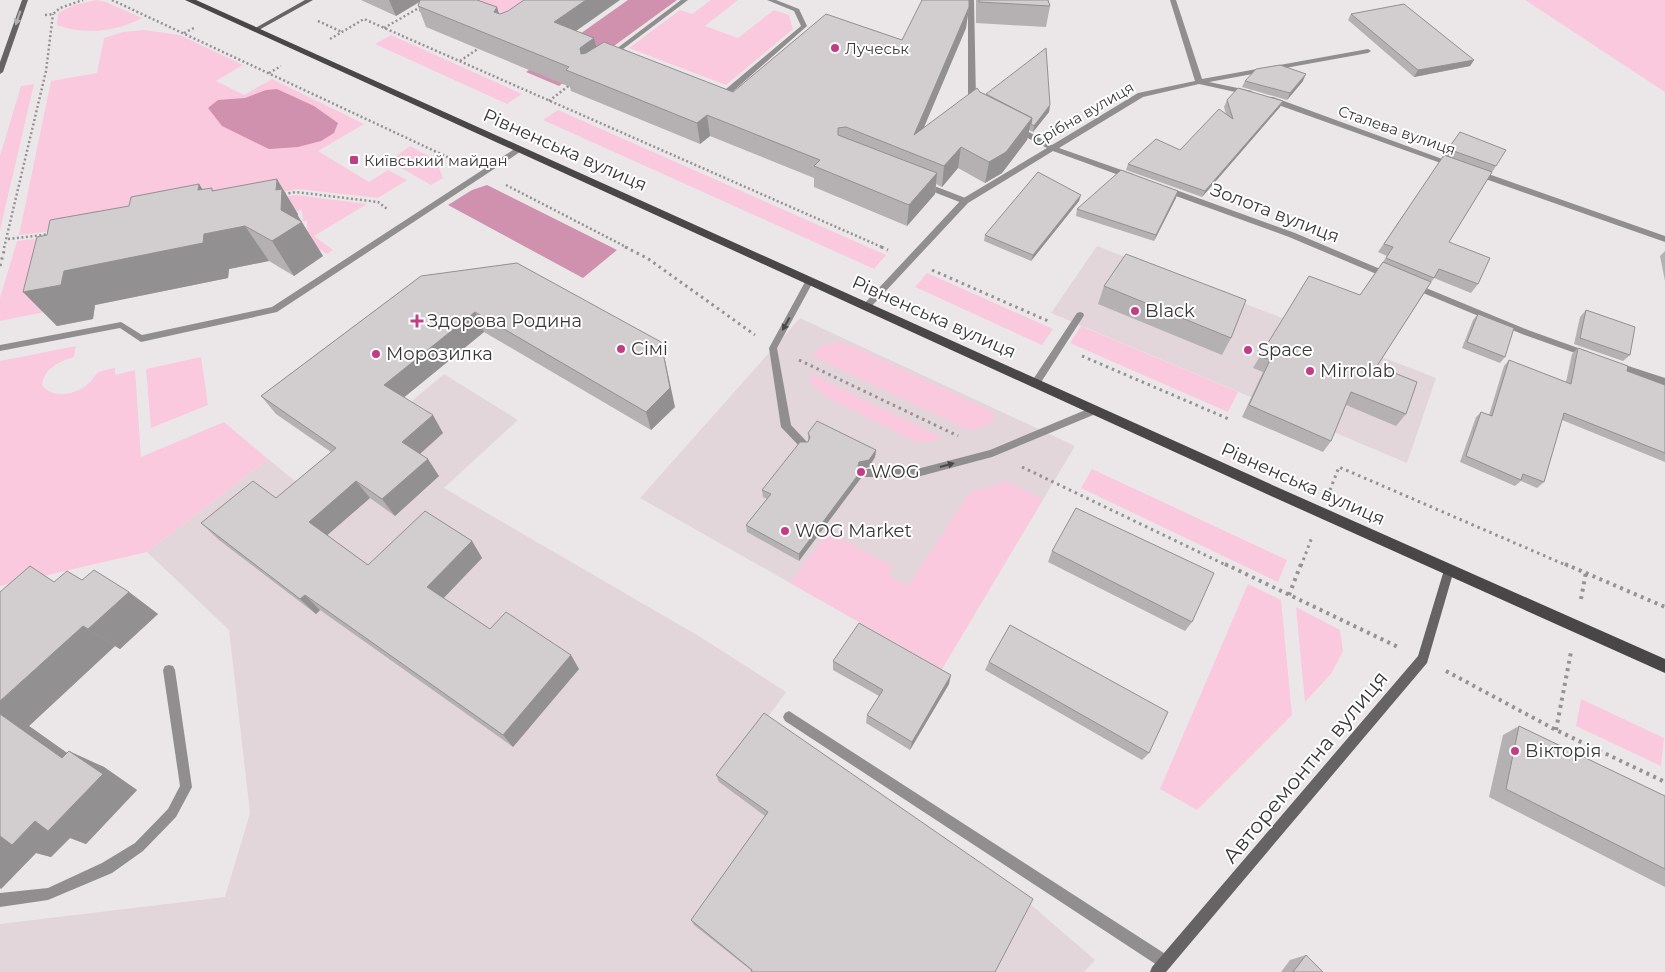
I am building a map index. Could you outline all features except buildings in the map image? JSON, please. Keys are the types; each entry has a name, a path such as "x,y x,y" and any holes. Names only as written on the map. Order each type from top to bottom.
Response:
{"main road":[{"name":"Рівненська вулиця","path":"189,0 1035,384 1665,666"}],"street":[{"path":"0,72 25,0"},
{"path":"255,30 310,0"},
{"path":"610,55 685,0"},
{"path":"709,85 727,92 804,26 797,10 770,0"},
{"path":"971,0 972,99 981,109"},
{"path":"1173,0 1199,82 1255,95"},
{"path":"618,50 636,57"},
{"name":"Срібна вулиця","path":"866,307 965,201 1141,95 1199,82 1368,51"},
{"name":"Сталева вулиця","path":"1265,97 1460,166"},
{"path":"1012,126 1052,148 1135,178"},
{"path":"0,348 121,325 141,338 274,310 519,150"},
{"name":"Сталева вулиця","path":"1470,170 1665,239"},
{"path":"912,180 965,201"},
{"name":"Золота вулиця","path":"1153,185 1292,235 1399,280"},
{"path":"804,445 786,427 773,348 809,282"},
{"path":"1408,284 1525,332 1600,359"},
{"path":"1035,384 1080,315"},
{"path":"1609,362 1665,382"},
{"path":"864,473 918,473 992,453 1095,410"},
{"name":"Авторемонтна вулиця","path":"1161,967 1423,659 1449,570"},
{"path":"0,900 48,894 107,868 139,847 172,813 186,787 169,670"},
{"path":"789,717 1161,967"}],"path":[{"path":"112,0 269,74"},
{"path":"384,28 417,9 427,13"},
{"path":"0,266 8,239 46,71 53,14"},
{"path":"364,20 1070,330"},
{"path":"460,61 489,42"},
{"path":"549,101 572,83"},
{"path":"277,196 296,192 378,202"},
{"path":"8,239 60,233"},
{"path":"647,258 773,348 1423,659 1556,730 1665,782"},
{"path":"1060,346 1231,420"},
{"path":"1339,467 1665,606"}],"shaded area":[{"path":"96,0 106,2 142,18 132,23 100,31 78,30 57,25 58,13 74,5"},
{"path":"463,0 537,0 507,20"},
{"path":"628,0 677,0 559,86 526,72"},
{"path":"711,0 738,0 705,26 738,38 774,10 789,15 793,29 726,85 629,48 680,10 692,14"},
{"path":"1525,0 1665,0 1665,92"},
{"path":"144,30 180,35 243,65 216,81 244,95 272,79 364,124 318,151 369,182 388,170 407,180 378,198 298,189 90,227 19,235 51,81 97,73 104,38 123,32"},
{"path":"391,35 522,94 507,104 375,44"},
{"path":"34,84 0,230 0,156 21,86"},
{"path":"277,89 314,106 338,123 334,133 321,141 298,147 269,149 222,126 208,108 218,100 245,98 266,90"},
{"path":"558,110 886,255 874,269 543,120"},
{"path":"410,146 436,160 443,178 431,185 389,161"},
{"path":"487,185 617,250 583,278 448,205 472,190"},
{"path":"295,195 367,204 314,236 333,250 327,254 308,242 307,221 303,221 302,210 241,222 222,209"},
{"path":"87,233 45,312 0,321 0,298 17,241"},
{"path":"1097,246 1436,378 1407,463 1051,313"},
{"path":"927,273 1053,329 1042,345 915,287"},
{"name":"WOG","path":"800,318 1075,446 942,669 640,498"},
{"path":"1081,326 1238,392 1228,412 1070,343"},
{"path":"840,342 853,346 994,412 994,422 971,431 812,356 820,346"},
{"path":"76,346 74,357 53,366 46,374 42,385 53,393 67,394 86,386 101,371 115,368 115,375 135,370 141,457 224,422 268,459 147,552 0,586 0,361"},
{"path":"201,357 208,405 151,428 146,369"},
{"path":"810,373 943,438 930,442 916,442 824,396 811,383"},
{"path":"444,374 518,420 444,488 702,638 786,692 765,721 1029,903 1095,960 1084,972 0,972 0,924 225,897 250,813 229,630 147,552 268,459 306,490"},
{"path":"1092,469 1287,560 1278,582 1081,488"},
{"path":"1007,481 1043,499 942,669 790,583 828,531 894,567 888,575 908,586 969,493"},
{"path":"1248,584 1281,600 1292,715 1197,810 1160,789"},
{"path":"1296,607 1340,630 1343,651 1331,674 1305,702"},
{"path":"1581,699 1664,738 1661,766 1576,726"}],"place":[{"name":"Лучеськ","path":"835,48"},
{"name":"Київський майдан","path":"354,160"},
{"name":"Black","path":"1135,311"},
{"name":"Здорова Родина","path":"417,321"},
{"name":"Сімі","path":"621,349"},
{"name":"Space","path":"1248,350"},
{"name":"Морозилка","path":"376,354"},
{"name":"Mirrolab","path":"1310,371"},
{"name":"WOG","path":"861,472"},
{"name":"WOG Market","path":"785,531"},
{"name":"Вікторія","path":"1515,751"}]}
